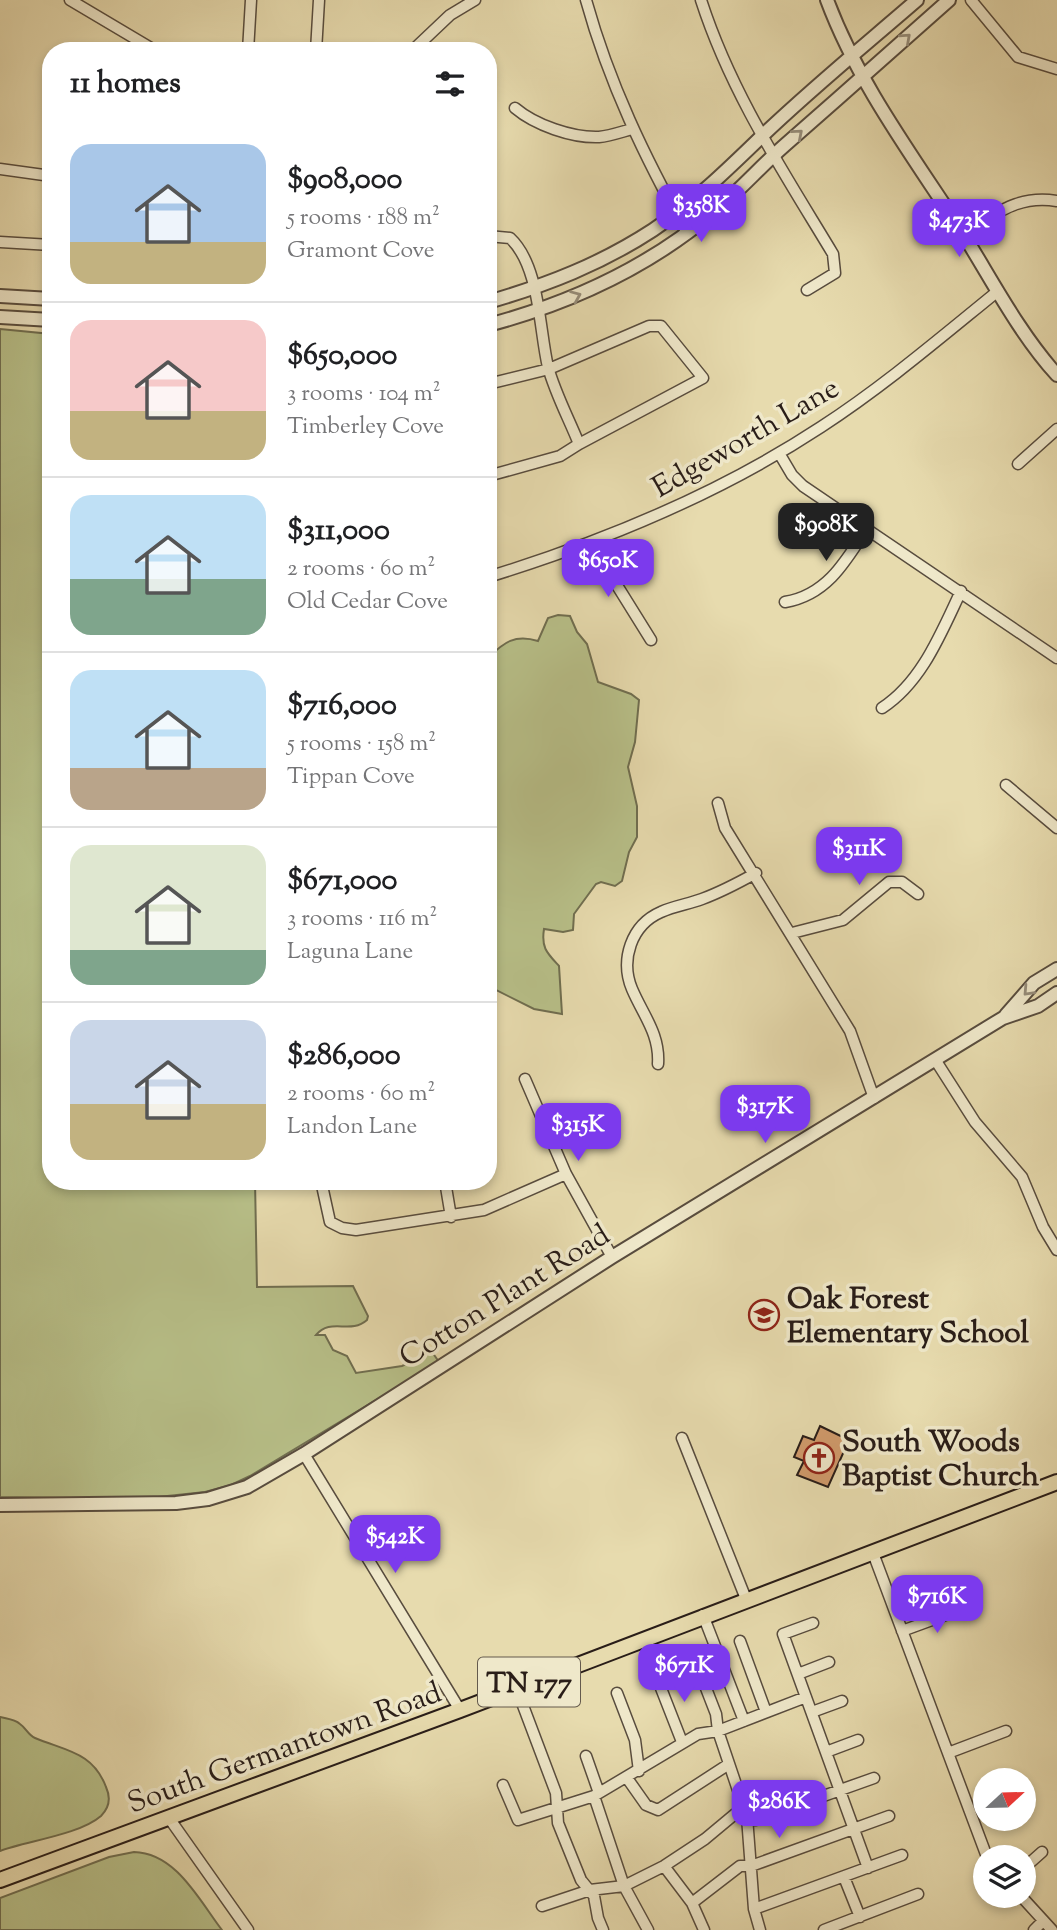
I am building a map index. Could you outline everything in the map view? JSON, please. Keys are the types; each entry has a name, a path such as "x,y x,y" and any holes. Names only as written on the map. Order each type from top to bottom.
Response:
{"main road":[{"name":"South Germantown Road","path":"0,1880 460,1710 1057,1482"}],"street":[{"path":"70,0 141,42"},
{"path":"248,42 251,0"},
{"path":"317,42 319,0"},
{"path":"422,42 450,15 475,0"},
{"path":"586,0 603,56 632,129 687,233"},
{"path":"701,0 727,70 761,137 836,261 835,273 831,278 807,290"},
{"path":"827,0 863,77 1034,348 1057,375"},
{"path":"497,299 533,289 609,256 676,214 917,0"},
{"path":"497,323 538,310 614,279 687,233 716,211 772,157 949,0"},
{"path":"971,0 1018,57 1057,69"},
{"path":"515,108 532,121 588,136 603,137 632,129"},
{"path":"0,169 42,175"},
{"path":"962,233 1020,201 1057,201"},
{"path":"497,235 502,235 516,244 526,262 549,369 579,443"},
{"path":"0,242 42,244"},
{"name":"Edgeworth Lane","path":"497,574 654,517 779,453 898,372 998,291"},
{"path":"0,296 42,298"},
{"path":"0,317 42,319"},
{"path":"497,382 549,369 649,326 661,327 704,378 579,443 560,456 497,474"},
{"path":"1018,464 1057,429"},
{"path":"779,453 797,482 1057,658"},
{"path":"785,602 809,595 836,575 867,528"},
{"path":"590,542 652,640"},
{"path":"882,708 899,695 927,658 961,591"},
{"path":"1006,785 1057,828"},
{"path":"718,803 725,828 850,1031 874,1097"},
{"path":"658,1064 657,1039 627,974 626,961 635,936 650,918 661,912 719,892 755,873"},
{"path":"792,933 843,920 889,882 902,882 918,894"},
{"name":"Cotton Plant Road","path":"1003,1018 1034,983 1057,969"},
{"name":"Cotton Plant Road","path":"0,1505 140,1505 208,1499 247,1488 612,1257 1003,1018 1038,1006 1057,993"},
{"path":"936,1060 975,1122 1022,1177 1043,1227 1057,1250"},
{"path":"525,1079 566,1174 612,1257"},
{"path":"323,1190 329,1219 342,1228 363,1229 451,1217 498,1206 566,1174"},
{"path":"446,1190 451,1217"},
{"path":"682,1438 746,1599"},
{"path":"304,1454 460,1710"},
{"path":"873,1553 982,1845"},
{"path":"901,1631 962,1609"},
{"path":"703,1615 744,1721"},
{"path":"813,1623 783,1634 868,1868"},
{"path":"740,1642 766,1713"},
{"path":"798,1674 829,1662"},
{"path":"697,1665 716,1714 718,1731 747,1817 754,1909 760,1930"},
{"path":"657,1678 682,1742"},
{"path":"516,1687 556,1793 558,1823 581,1880 590,1890 603,1930"},
{"path":"617,1693 635,1740 639,1771"},
{"path":"503,1785 518,1821 597,1795 702,1732 718,1731 806,1698"},
{"path":"812,1712 842,1701"},
{"path":"948,1753 1006,1731"},
{"path":"826,1752 858,1740"},
{"path":"586,1756 624,1886 648,1930"},
{"path":"627,1777 646,1805 658,1810 729,1764"},
{"path":"542,1906 590,1890 624,1886 664,1866 705,1839 735,1814 756,1819 874,1778"},
{"path":"692,1903 740,1866 751,1866 888,1816"},
{"path":"169,1818 248,1930"},
{"path":"1036,1858 1042,1853"},
{"path":"754,1909 902,1855"},
{"path":"664,1866 692,1903 704,1930"},
{"path":"844,1877 860,1917"},
{"path":"824,1930 838,1928 918,1894"},
{"path":"1032,1908 1052,1930"},
{"path":"1034,1930 1043,1921"}],"green space":[{"path":"0,329 42,333 42,1190 255,1190 257,1287 353,1286 368,1316 367,1320 354,1326 328,1327 316,1335 325,1335 333,1350 347,1356 356,1373 402,1366 432,1352 439,1362 231,1485 205,1492 139,1499 0,1497"},
{"path":"570,616 577,632 587,644 598,682 631,694 639,700 635,742 628,767 637,806 637,837 629,852 622,881 615,886 601,882 596,884 574,914 573,930 563,932 544,929 543,941 546,950 559,966 562,1014 534,1009 497,990 497,650 516,639 538,641 548,618"},
{"path":"0,1717 15,1721 33,1737 77,1754 94,1766 106,1787 109,1799 101,1816 66,1833 0,1851"},
{"path":"134,1852 149,1854 174,1869 195,1892 222,1930 0,1930 0,1898 109,1857"}],"building":[{"name":"South Woods Baptist Church","path":"820,1426 849,1440 828,1487 797,1475 804,1461 794,1457 803,1436 814,1440"}],"place":[{"name":"Oak Forest Elementary School","path":"764,1315"},
{"name":"South Woods Baptist Church","path":"819,1458"}]}
